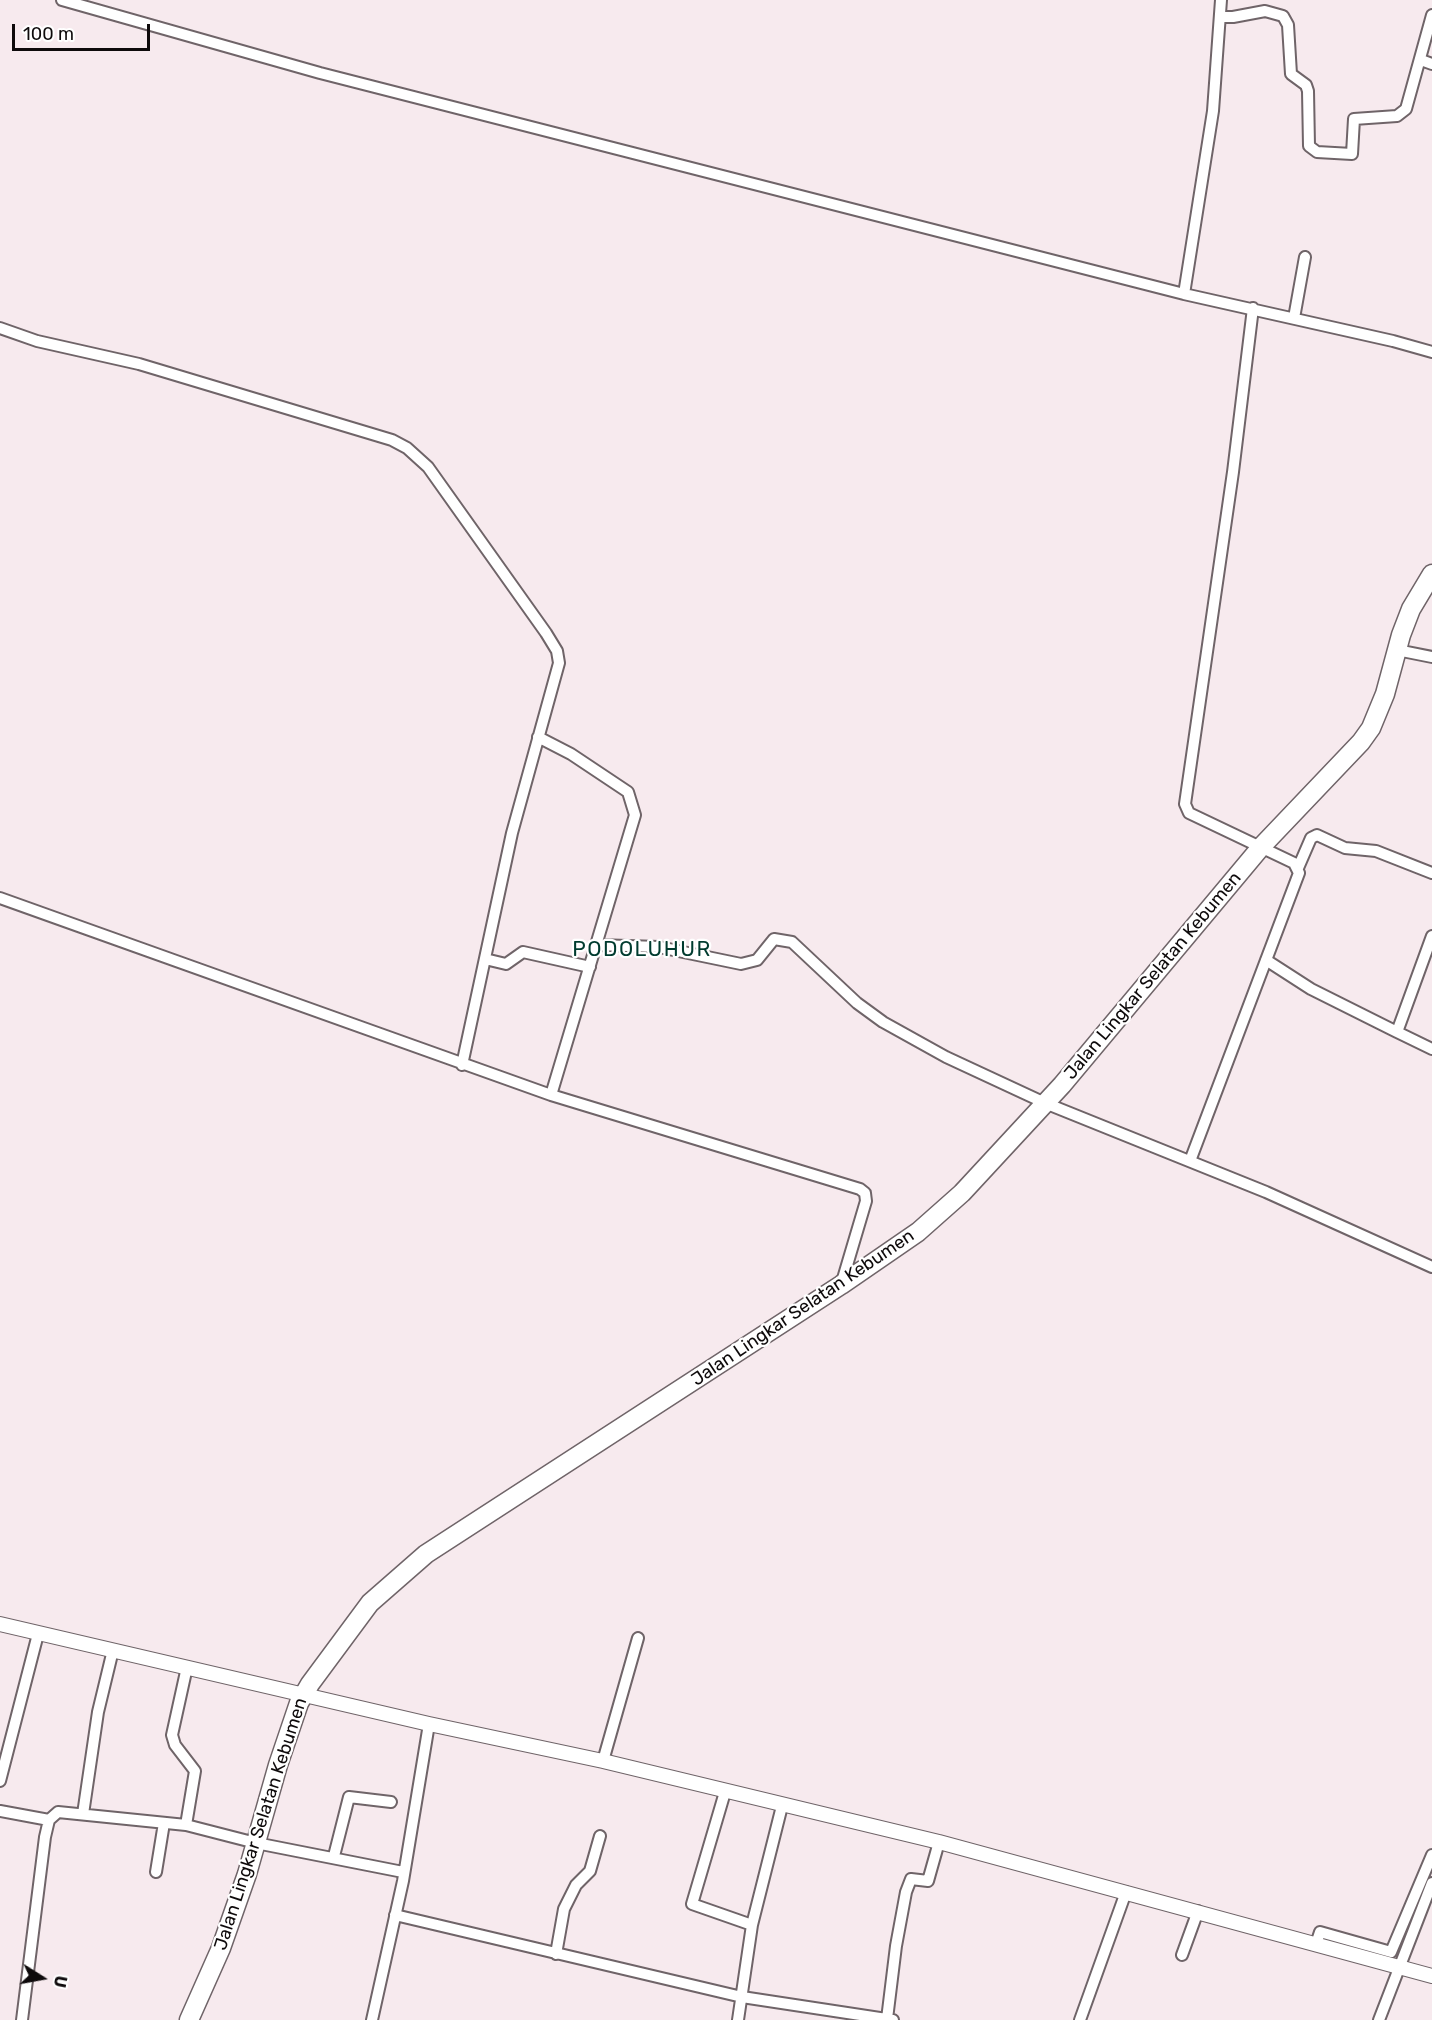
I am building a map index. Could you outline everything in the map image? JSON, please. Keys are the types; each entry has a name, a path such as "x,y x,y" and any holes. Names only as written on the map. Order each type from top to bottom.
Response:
{"highway":[{"name":"Jalan Lingkar Selatan Kebumen","path":"189,2020 221,1948 256,1843 278,1765 307,1689 370,1603 426,1554 841,1285 918,1232 962,1193 1062,1085 1261,847 1371,728 1386,694 1397,650 1411,609 1432,574"}],"street":[{"path":"62,0 174,34 320,73 530,124 1184,294 1253,308 1432,352"},
{"path":"1184,294 1213,111 1221,0"},
{"path":"1220,17 1233,18 1265,11 1283,16 1288,25 1291,74 1306,85 1308,91 1309,146 1317,152 1352,154 1354,119 1397,116 1406,109 1432,15"},
{"path":"1420,60 1432,64"},
{"path":"1294,318 1305,257"},
{"path":"1253,308 1233,472 1185,804 1189,813 1291,862 1298,868"},
{"path":"0,328 37,341 139,364 392,440 407,448 428,467 557,651 559,663 509,844 462,1065"},
{"path":"1397,650 1432,657"},
{"path":"538,736 571,754 628,792 635,807 634,819 551,1095"},
{"path":"1192,1156 1299,876 1298,868 1311,838 1317,835 1345,848 1376,851 1432,873"},
{"path":"0,898 462,1065 551,1095 860,1189 865,1193 866,1202 841,1285"},
{"path":"1397,1032 1432,936"},
{"path":"597,945 659,947 741,964 757,960 774,939 792,942 858,1004 883,1022 946,1058 1047,1101 1192,1156 1432,1267"},
{"path":"485,959 506,964 523,952 590,967"},
{"path":"1266,960 1311,989 1432,1049"},
{"path":"0,1624 187,1666 307,1689 429,1724 603,1761 939,1842 1198,1911 1318,1940 1432,1976"},
{"path":"0,1781 38,1634"},
{"path":"603,1761 638,1638"},
{"path":"83,1814 98,1712 113,1650"},
{"path":"186,1825 195,1771 175,1745 172,1735 187,1666"},
{"path":"372,2020 404,1872 429,1724"},
{"path":"725,1792 692,1904 752,1925"},
{"path":"334,1856 349,1797 391,1802"},
{"path":"738,2020 752,1925 782,1806"},
{"path":"0,1810 49,1820"},
{"path":"22,2020 49,1820 58,1812 186,1825 256,1843 334,1856 404,1872"},
{"path":"156,1872 164,1823"},
{"path":"556,1954 564,1909 579,1881 590,1871 600,1836"},
{"path":"395,1915 742,1997 891,2020 896,1946 906,1892 911,1879 928,1881 939,1842"},
{"path":"1318,1940 1320,1932 1391,1952 1432,1855"},
{"path":"1379,2020 1432,1883"},
{"path":"1080,2020 1126,1892"},
{"path":"1182,1955 1198,1911"}],"district":[{"name":"PODOLUHUR","path":"642,950"}]}
